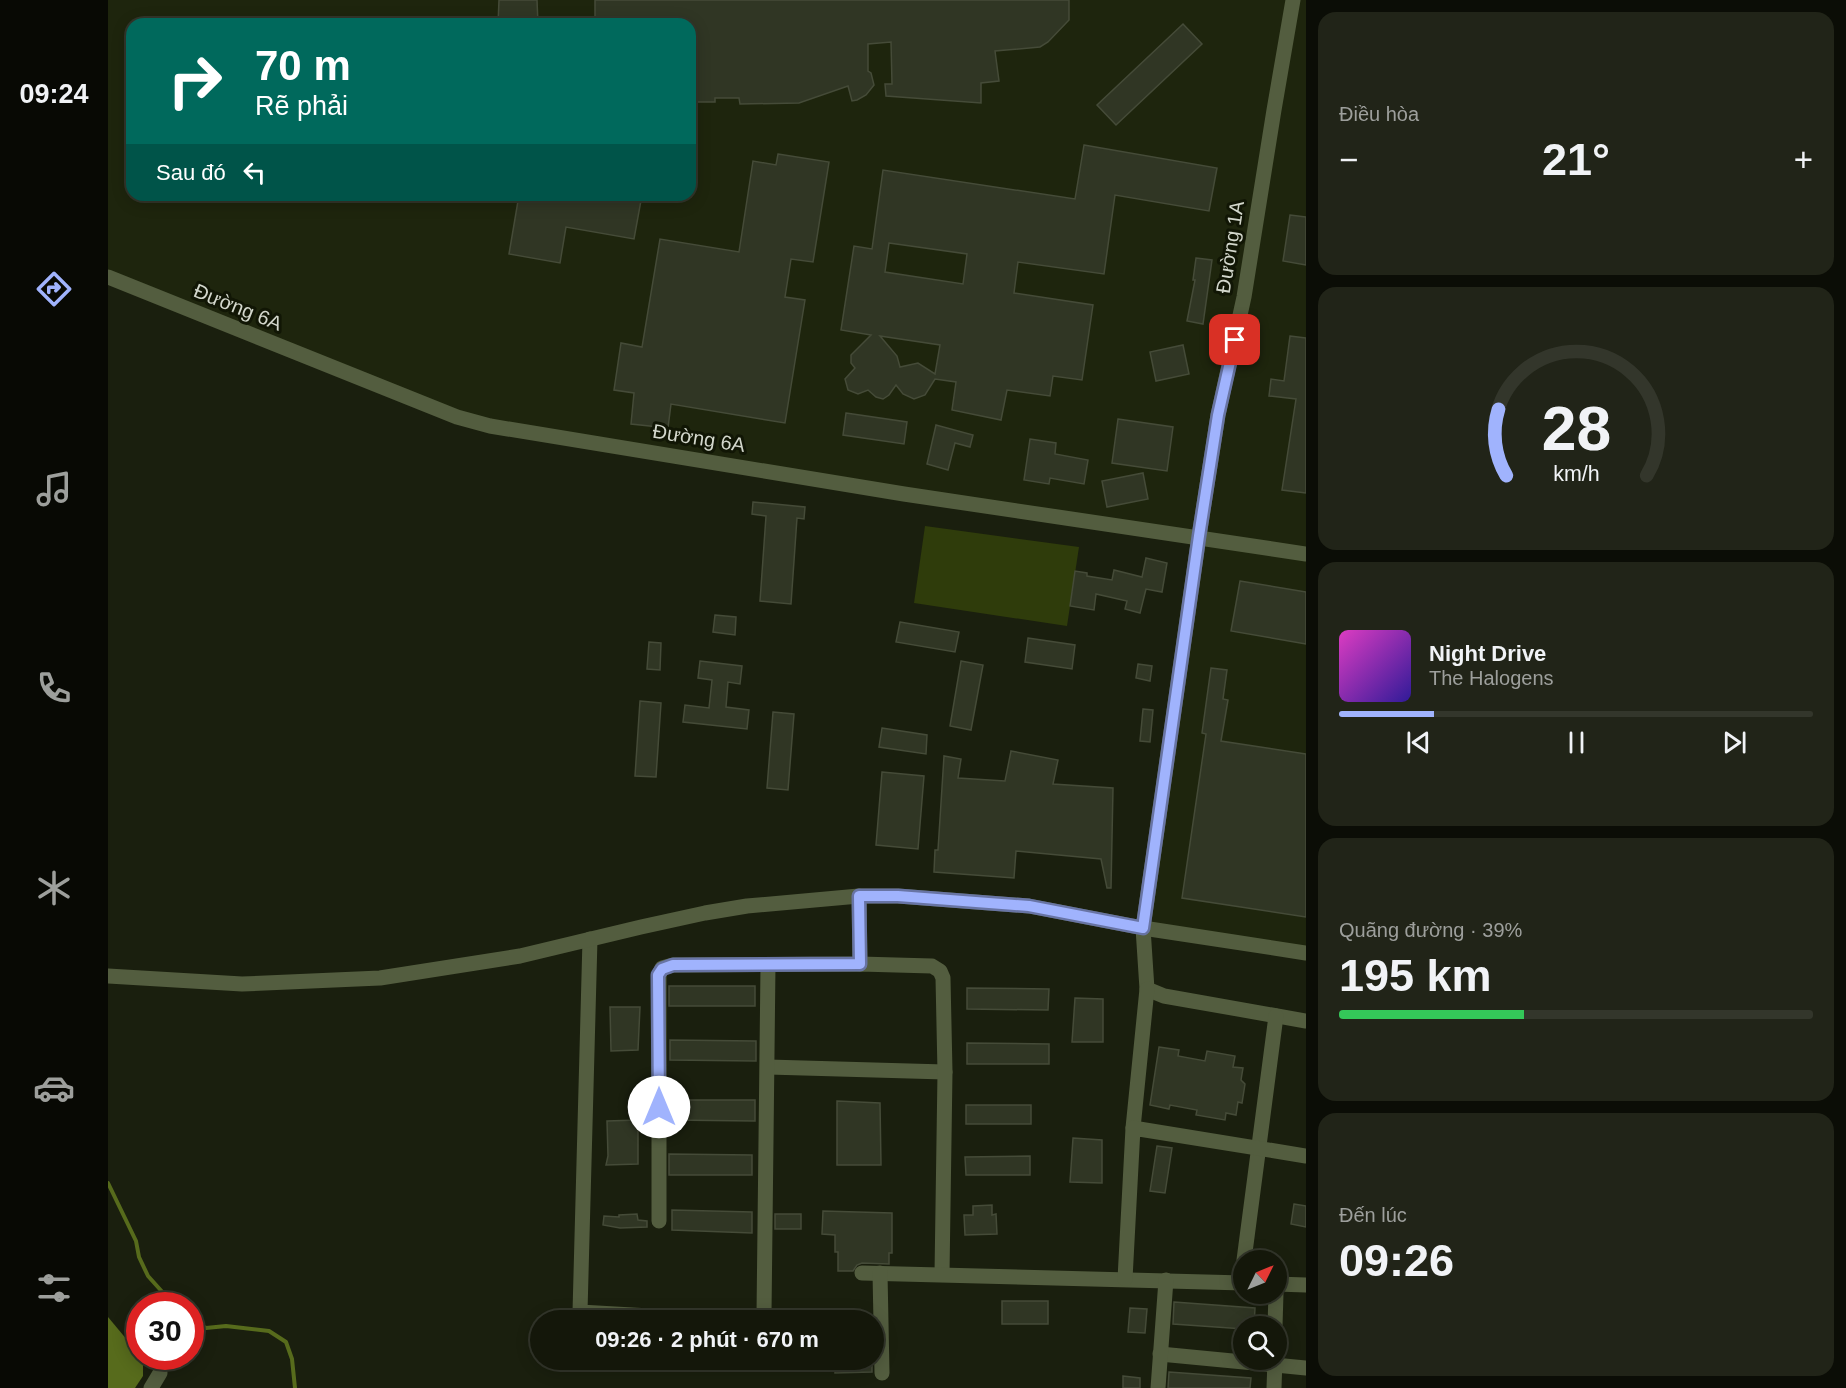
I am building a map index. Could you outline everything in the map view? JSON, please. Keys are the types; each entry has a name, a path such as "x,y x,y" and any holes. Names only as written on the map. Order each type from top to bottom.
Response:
{"street":[{"name":"Đường 1A","path":"1125,1279 1133,1128 1147,989 1143,928 1218,415 1244,297 1293,0"},
{"path":"1301,0 1306,1"},
{"name":"Đường 6A","path":"108,277 457,417 490,426 904,494 1199,536 1306,554"},
{"path":"859,896 860,964"},
{"path":"108,976 242,984 380,978 520,956 662,922 747,906 859,896 898,896 1029,906 1143,928 1306,952"},
{"path":"580,1310 590,939"},
{"path":"659,1221 658,975 662,969 673,965 932,966 940,971 943,978 945,1072 942,1274"},
{"path":"764,1310 768,965"},
{"path":"1147,989 1164,996 1306,1021"},
{"path":"1245,1250 1276,1016"},
{"path":"768,1067 945,1072"},
{"path":"1133,1128 1306,1156"},
{"path":"862,1273 1233,1283"},
{"path":"880,1273 882,1373"},
{"path":"1158,1388 1166,1280"},
{"path":"1287,1284 1306,1285"},
{"path":"1160,1354 1233,1359"},
{"path":"1287,1364 1306,1368"},
{"path":"1274,1370 1274,1388"},
{"path":"151,1388 160,1373"}],"shaded area":[{"path":"108,0 1306,0 1306,948 1148,924 1202,542 911,490 489,422 108,272"},
{"path":"925,526 1079,547 1067,626 914,603"},
{"path":"108,1317 126,1339 126,1370 143,1370 143,1376 135,1388 108,1388"}],"building":[{"path":"499,0 537,0 538,18 498,18"},
{"path":"595,0 1069,0 1069,20 1048,42 1040,47 995,51 999,81 981,83 981,103 886,96 885,84 892,84 891,42 868,44 868,71 871,73 874,85 866,95 857,100 852,101 848,86 799,103 740,104 739,98 715,98 715,102 696,102 696,18 595,18"},
{"path":"1183,24 1202,44 1116,125 1097,105"},
{"path":"1084,145 1217,168 1209,211 1115,195 1104,274 1018,262 1014,293 1093,305 1082,380 1053,376 1050,396 1007,390 1001,420 952,410 956,382 935,379 925,395 914,399 903,394 896,385 883,399 876,397 868,390 858,394 848,390 845,379 855,368 851,363 851,355 871,335 841,330 854,246 872,249 883,170 1075,199","holes":["889,243 967,254 963,284 885,272","880,336 940,345 935,374 918,363 900,367 897,356"]},
{"path":"778,154 829,162 813,262 791,259 785,297 805,300 785,423 671,404 668,428 631,424 634,393 614,390 621,343 642,347 660,239 739,252 753,161 776,165"},
{"path":"518,201 641,201 634,239 566,227 560,263 509,254"},
{"path":"1290,215 1306,217 1306,265 1283,261"},
{"path":"1196,258 1212,260 1203,324 1187,321 1195,280 1193,280"},
{"path":"1290,336 1306,338 1306,493 1282,490 1296,399 1269,396 1271,379 1284,381"},
{"path":"1183,345 1189,374 1156,381 1150,352"},
{"path":"846,413 907,422 904,444 843,435"},
{"path":"1118,419 1173,427 1167,471 1112,463"},
{"path":"936,425 973,435 970,447 955,443 948,470 927,464"},
{"path":"1030,439 1056,443 1055,454 1088,460 1084,484 1050,478 1049,484 1024,480"},
{"path":"1143,473 1148,499 1107,507 1102,481"},
{"path":"753,502 805,507 804,519 797,518 791,604 760,601 766,516 752,514"},
{"path":"1146,558 1167,563 1162,592 1146,589 1140,613 1125,609 1127,601 1096,594 1094,610 1070,606 1075,571 1087,573 1087,576 1112,580 1114,570 1142,577"},
{"path":"1240,581 1306,592 1306,644 1231,631"},
{"path":"715,615 736,617 735,635 713,632"},
{"path":"900,622 959,632 955,652 896,642"},
{"path":"1028,638 1075,645 1072,669 1025,662"},
{"path":"649,642 661,643 660,670 647,669"},
{"path":"700,661 742,666 740,684 728,682 726,707 749,710 747,729 683,722 685,705 709,708 712,680 698,678"},
{"path":"961,661 983,665 971,730 950,726"},
{"path":"1138,664 1152,666 1150,681 1136,678"},
{"path":"1211,668 1227,670 1223,699 1228,700 1221,741 1306,754 1306,917 1182,898 1206,734 1202,733"},
{"path":"640,701 661,703 656,777 635,776"},
{"path":"1143,709 1153,710 1150,742 1140,741"},
{"path":"773,712 794,714 788,790 767,788"},
{"path":"882,728 927,735 926,754 879,747"},
{"path":"1011,751 1058,760 1053,784 1113,788 1111,888 1107,888 1101,859 1016,851 1014,878 934,872 935,850 938,850 944,756 961,759 958,778 1005,781"},
{"path":"882,772 924,776 918,849 876,845"},
{"path":"669,986 755,986 755,1006 669,1006"},
{"path":"967,988 1049,989 1048,1010 967,1009"},
{"path":"1075,998 1103,999 1103,1042 1072,1042"},
{"path":"610,1007 640,1007 638,1050 611,1051"},
{"path":"670,1040 756,1041 756,1061 670,1060"},
{"path":"967,1043 1049,1044 1049,1064 967,1064"},
{"path":"1159,1047 1179,1050 1178,1056 1205,1061 1207,1051 1235,1056 1233,1067 1243,1068 1241,1080 1245,1084 1242,1103 1238,1102 1236,1115 1226,1113 1225,1120 1196,1115 1197,1110 1170,1105 1169,1109 1150,1105"},
{"path":"669,1100 755,1100 755,1121 669,1120"},
{"path":"837,1101 880,1103 881,1165 837,1165"},
{"path":"966,1105 1031,1105 1031,1124 966,1124"},
{"path":"638,1120 638,1164 606,1165 607,1121"},
{"path":"1073,1138 1102,1140 1102,1183 1070,1182"},
{"path":"1157,1146 1172,1148 1165,1193 1150,1191"},
{"path":"669,1154 752,1155 752,1175 669,1175"},
{"path":"1030,1156 1030,1175 966,1175 965,1157"},
{"path":"1294,1204 1306,1206 1306,1227 1291,1224"},
{"path":"992,1205 992,1215 996,1214 997,1234 965,1235 964,1215 973,1215 973,1206"},
{"path":"672,1210 752,1212 752,1233 672,1230"},
{"path":"823,1211 892,1213 892,1253 889,1253 889,1264 862,1263 857,1265 853,1271 838,1271 835,1235 822,1234"},
{"path":"637,1214 638,1220 647,1221 647,1227 620,1228 603,1225 604,1216 619,1217 619,1215"},
{"path":"775,1214 801,1214 801,1229 775,1229"},
{"path":"1002,1301 1048,1301 1048,1324 1002,1324"},
{"path":"1174,1302 1255,1308 1255,1316 1233,1316 1233,1328 1173,1324"},
{"path":"1130,1308 1147,1309 1145,1333 1128,1332"},
{"path":"835,1370 872,1370 872,1372 835,1373"},
{"path":"1169,1372 1251,1378 1250,1388 1168,1388"},
{"path":"1123,1376 1140,1378 1140,1388 1123,1388"}],"waterway":[{"path":"108,1183 136,1241 139,1257 148,1276 162,1292"},
{"path":"204,1327 226,1326 269,1331 286,1342 292,1359 295,1388"}],"route":[{"path":"659,1107 658,975 662,969 673,965 860,964 859,896 898,896 1029,906 1143,928 1199,536 1218,415 1235,340"}]}
